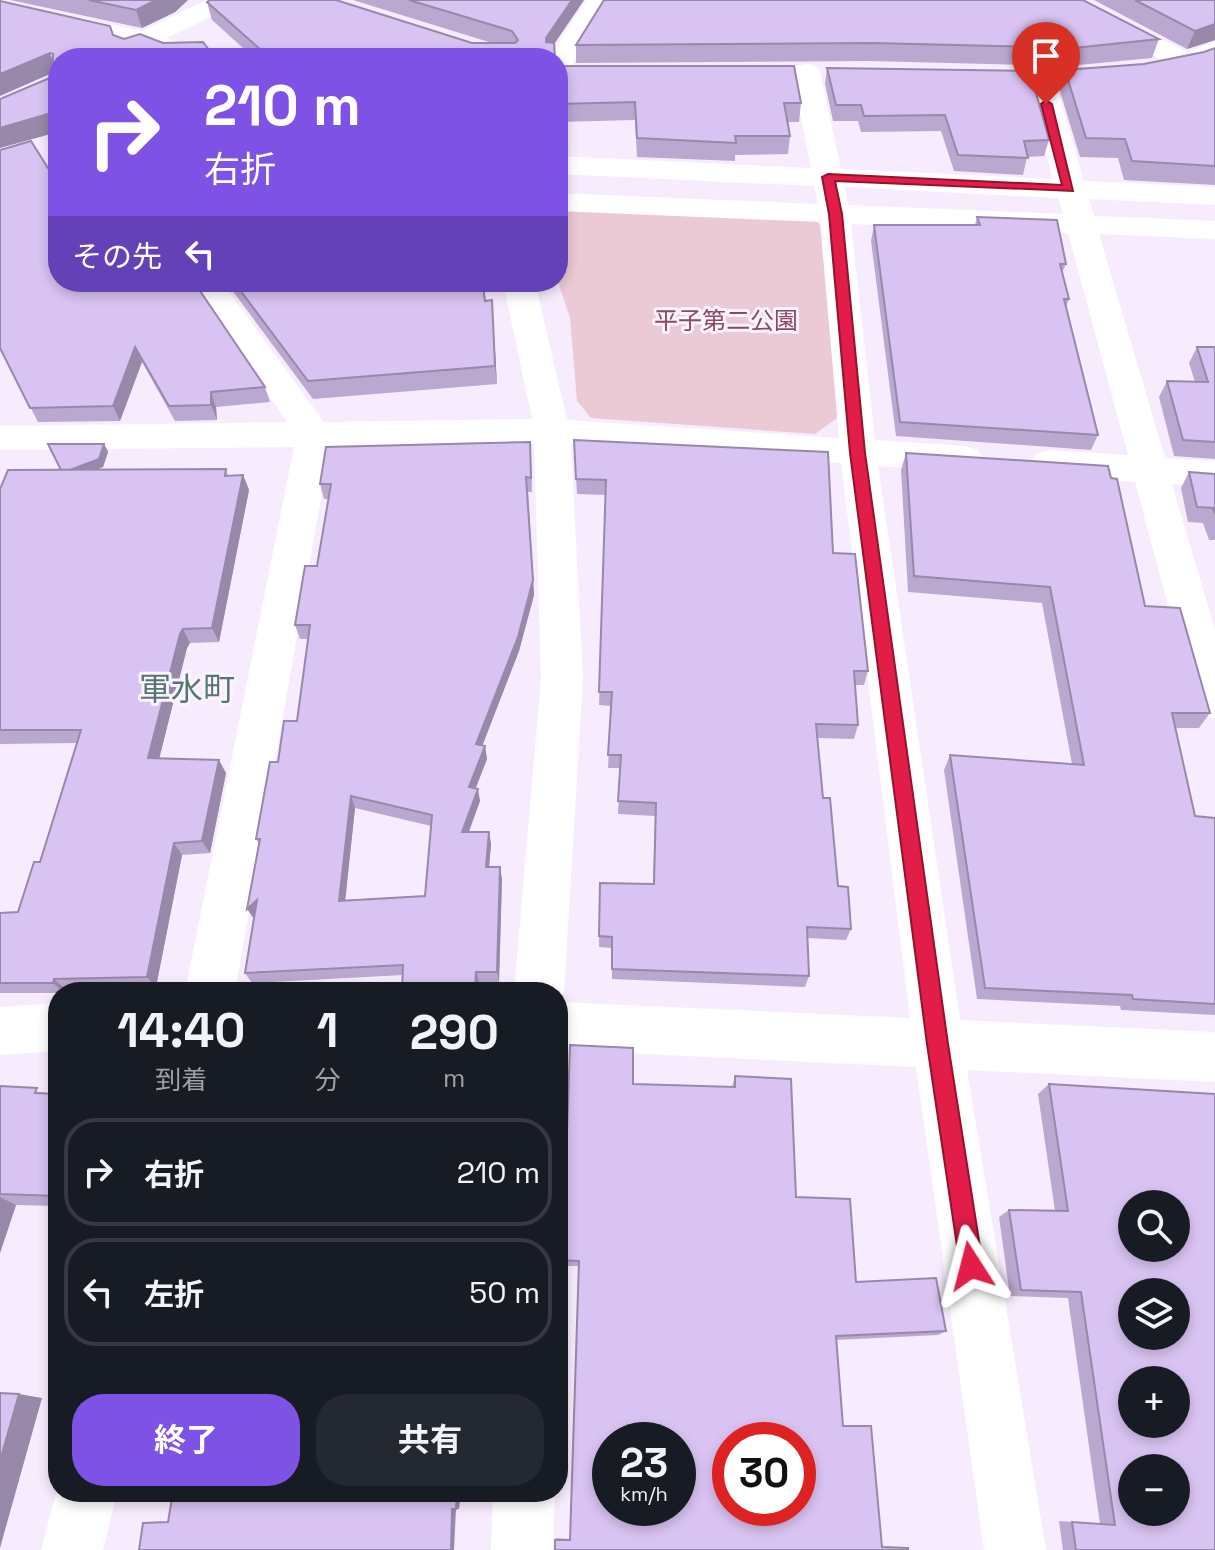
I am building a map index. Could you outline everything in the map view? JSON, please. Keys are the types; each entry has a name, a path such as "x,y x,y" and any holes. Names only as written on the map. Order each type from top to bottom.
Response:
{"street":[{"path":"127,48 226,0"},
{"path":"568,49 599,0"},
{"path":"1068,0 1186,62"},
{"path":"0,9 145,39 168,48"},
{"path":"1142,71 1186,62 1215,50"},
{"path":"806,72 832,196 858,453 938,1044 1015,1550"},
{"path":"568,74 589,73"},
{"path":"1038,75 1215,702"},
{"path":"568,166 1079,224 1215,230"},
{"path":"568,202 1069,189 1215,196"},
{"path":"212,982 314,434 213,292"},
{"path":"521,292 552,431 562,678 540,982"},
{"path":"0,438 552,431 1215,474"},
{"path":"568,1026 1215,1057"},
{"path":"0,1031 48,1028"},
{"path":"72,1550 84,1502"},
{"path":"522,1550 524,1502"}],"green space":[{"name":"平子第二公園","path":"568,210 810,216 827,230 844,413 815,434 591,418 577,401 570,318 561,292 568,292"}],"building":[{"path":"89,0 156,0 136,10"},
{"path":"336,0 472,43 515,43 518,40 512,31 409,0 572,0 546,38 546,42 554,43 554,48 259,48 207,2"},
{"path":"604,0 1083,0 1159,39 1074,48 873,43 576,45"},
{"path":"1135,0 1215,0 1215,24 1195,31"},
{"path":"0,1 110,26 113,35 124,39 140,34 163,43 203,42 208,48 48,48 48,54 0,74"},
{"path":"1215,48 1215,166 1132,161 1125,139 1086,138 1065,70 1144,64"},
{"path":"568,66 794,66 801,103 784,103 790,136 735,136 736,143 637,138 635,102 568,104"},
{"path":"827,68 1030,71 1049,140 1024,141 1028,158 958,155 945,115 864,116 861,105 836,105"},
{"path":"48,79 48,114 0,128 0,99"},
{"path":"31,141 48,168 48,292 201,292 265,387 211,392 211,405 169,406 135,347 113,406 30,408 0,348 0,150"},
{"path":"977,217 1057,220 1066,264 1060,264 1069,299 1064,299 1098,435 900,422 874,225 980,225"},
{"path":"241,292 484,292 485,301 492,300 495,366 308,381"},
{"path":"1197,347 1215,347 1215,442 1183,440 1167,381 1208,382"},
{"path":"574,440 828,452 833,553 855,554 868,671 854,671 858,725 816,724 823,798 830,798 838,886 848,887 851,929 807,927 809,976 612,969 612,937 599,936 600,883 654,884 656,803 618,801 621,755 608,755 612,692 599,692 606,480 576,479"},
{"path":"530,442 531,478 526,477 533,580 518,637 476,744 485,746 469,787 478,789 462,832 489,832 486,867 500,867 497,972 476,972 476,982 402,982 403,965 245,973 257,900 247,909 270,762 278,762 284,721 297,721 310,625 295,625 305,566 317,566 331,484 320,484 326,447","holes":["351,796 432,815 425,896 339,901"]},
{"path":"48,444 104,444 99,459 70,470 61,470"},
{"path":"906,453 1108,466 1111,478 1117,479 1145,606 1180,608 1210,713 1172,713 1195,816 1215,818 1215,1004 1133,999 1132,995 985,988 950,755 1084,765 1050,587 914,576"},
{"path":"226,469 225,476 243,475 212,628 183,629 180,634 148,758 219,760 202,841 174,843 147,977 0,983 0,913 18,912 34,862 40,862 81,730 0,730 0,489 8,470"},
{"path":"1189,472 1215,474 1215,514 1213,508 1197,507"},
{"path":"570,1045 633,1048 633,1084 735,1087 735,1076 791,1079 796,1197 850,1199 856,1282 936,1278 946,1331 836,1336 843,1426 871,1426 882,1547 908,1550 555,1550 555,1540 570,1540 579,1261 568,1260"},
{"path":"1049,1084 1215,1094 1215,1550 1076,1550 1072,1522 1115,1525 1081,1292 1021,1290 1009,1210 1068,1211"},
{"path":"0,1086 37,1088 35,1093 48,1094 48,1196 0,1194"},
{"path":"0,1393 19,1394 0,1461"},
{"path":"171,1502 456,1502 456,1509 452,1509 451,1550 139,1550 143,1523 168,1522"}],"district":[{"name":"軍水町","path":"187,689"}],"route":[{"path":"971,1266 858,453 835,214 828,177 1069,189 1046,104"}]}
